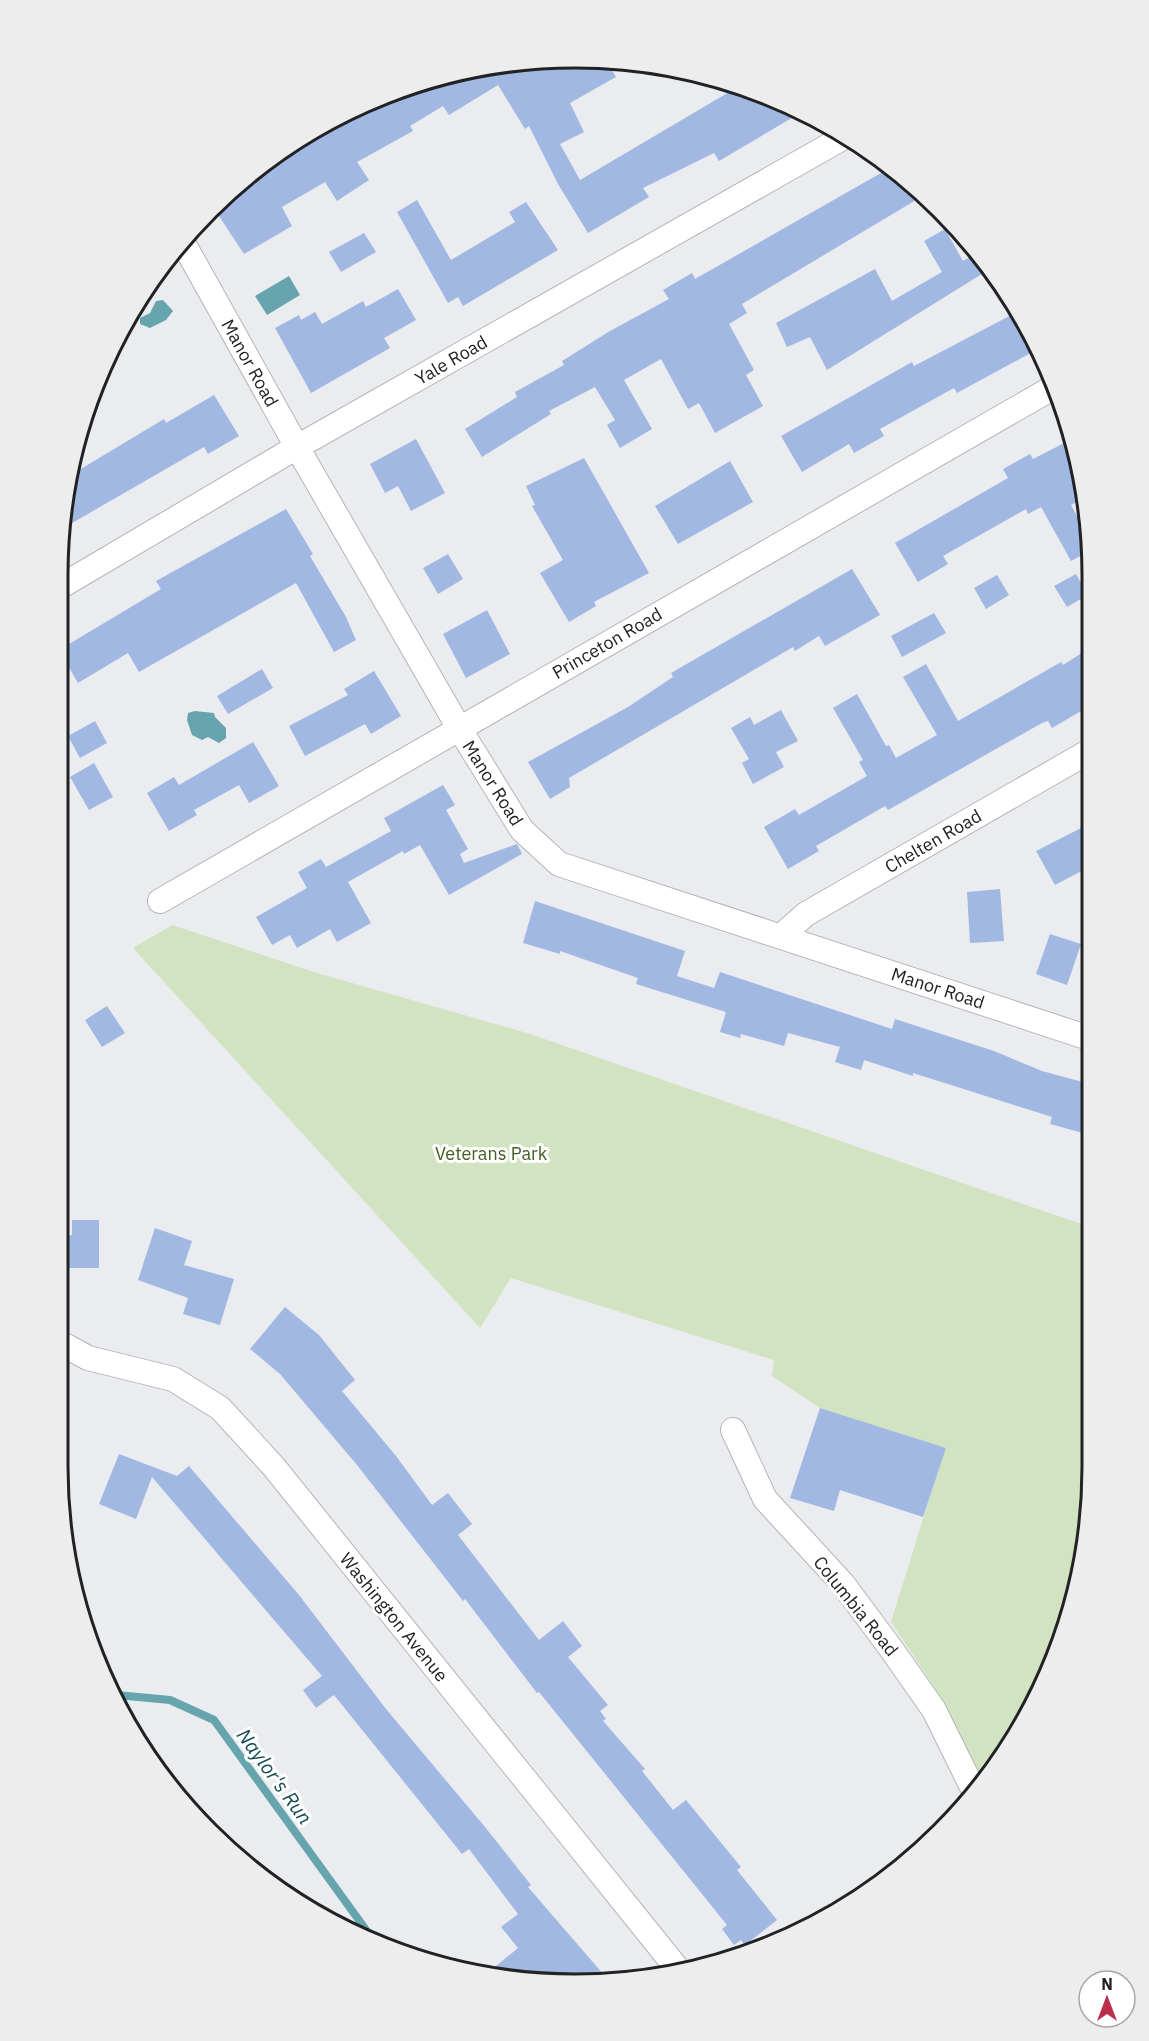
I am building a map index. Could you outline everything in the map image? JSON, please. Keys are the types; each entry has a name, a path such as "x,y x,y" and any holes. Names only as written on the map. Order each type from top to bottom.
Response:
{"street":[{"name":"Yale Road","path":"68,582 297,447 837,141"},
{"name":"Manor Road","path":"186,248 297,447 459,728 522,830 559,864 1082,1036"},
{"name":"Princeton Road","path":"160,902 1047,391"},
{"name":"Chelten Road","path":"782,936 806,914 1082,755"},
{"name":"Washington Avenue","path":"68,1347 88,1358 173,1379 220,1408 274,1467 673,1964"},
{"name":"Columbia Road","path":"733,1430 765,1499 843,1584 892,1650 938,1718 970,1783"}],"green space":[{"name":"Veterans Park","path":"172,925 317,973 527,1033 1082,1224 1082,1466 1072,1565 1055,1629 1043,1661 1014,1720 977,1775 939,1694 891,1622 945,1448 820,1408 772,1376 774,1360 511,1278 480,1328 133,948"}],"water":[{"path":"289,276 300,295 267,315 255,296"},
{"path":"163,300 173,311 166,320 150,328 140,324 140,318 150,313 156,301"},
{"path":"195,711 214,713 226,728 226,738 219,743 208,737 202,740 192,735 187,720 188,713"}],"building":[{"path":"541,69 611,69 616,77 570,103 584,132 560,144 580,180 729,92 793,117 719,161 714,153 643,188 649,197 588,233 558,184 529,126 525,129 498,85 449,115 443,106 410,126 413,131 357,162 369,180 337,201 325,182 282,207 292,226 244,254 218,214 240,193 321,135 350,120 412,94 476,77"},
{"path":"883,172 916,200 742,304 747,313 729,324 754,370 746,375 763,406 715,433 699,403 688,409 661,359 624,380 652,429 620,448 607,425 615,420 595,387 549,411 551,414 482,457 465,429 517,397 515,392 564,365 562,361 610,331 669,299 663,290 692,273 695,279"},
{"path":"417,200 451,260 515,222 509,212 526,202 558,250 463,306 458,297 448,303 397,212"},
{"path":"945,229 963,261 970,257 982,274 827,370 810,337 787,347 776,323 875,269 892,301 942,272 924,241"},
{"path":"364,233 376,252 341,272 329,252"},
{"path":"398,289 416,320 384,338 390,348 311,393 275,328 299,315 301,320 315,312 322,324 363,301 366,307"},
{"path":"1010,315 1030,353 957,393 954,388 880,429 884,436 854,453 849,444 802,472 781,436 912,362 914,366"},
{"path":"214,395 239,436 208,454 204,447 71,524 78,470 164,419 166,423"},
{"path":"416,439 445,493 411,511 398,486 385,493 370,464"},
{"path":"1064,443 1076,502 1071,505 1078,518 1081,556 1071,561 1041,507 1028,514 1026,509 943,556 948,564 918,582 895,543 1008,478 1003,469 1030,454 1033,459"},
{"path":"584,458 649,573 594,602 596,606 569,622 540,573 563,560 532,506 535,505 526,486"},
{"path":"730,461 753,502 678,544 655,506"},
{"path":"286,509 313,554 310,556 346,617 356,640 334,652 296,583 139,672 128,653 78,683 68,666 68,645 161,589 156,581"},
{"path":"448,554 463,579 438,594 423,568"},
{"path":"852,569 880,615 825,646 819,636 795,651 793,647 569,778 570,787 550,799 528,762 628,707 673,677 671,673"},
{"path":"1076,574 1082,584 1082,598 1067,607 1054,586"},
{"path":"997,575 1009,595 986,609 974,588"},
{"path":"487,610 510,654 466,678 443,634"},
{"path":"934,613 946,633 902,657 891,636"},
{"path":"1082,653 1082,710 1052,728 1048,721 1042,723 888,810 885,806 816,846 819,851 788,869 764,827 795,809 799,815 867,776 859,762 863,760 833,708 857,694 886,746 889,745 896,758 937,735 903,677 926,664 958,721 1061,662 1063,665"},
{"path":"262,669 273,688 228,714 217,696"},
{"path":"374,671 401,716 371,734 365,724 305,756 289,726 348,695 344,689"},
{"path":"781,710 798,741 776,752 784,767 753,784 742,763 749,759 731,728 750,717 754,725"},
{"path":"95,721 107,743 80,758 68,736"},
{"path":"253,742 279,786 249,803 239,785 194,810 197,815 169,831 147,793 174,777 179,785"},
{"path":"94,763 113,797 89,810 70,777"},
{"path":"443,785 455,805 446,810 468,849 460,854 464,863 517,844 522,854 449,895 420,845 404,854 403,851 348,882 371,923 337,942 330,929 297,948 290,935 272,945 256,917 307,888 298,872 321,859 326,867 391,831 384,818"},
{"path":"1082,828 1082,871 1055,885 1036,851"},
{"path":"1000,889 1004,941 970,943 967,892"},
{"path":"535,901 685,951 677,976 714,988 720,972 892,1029 895,1019 994,1051 1042,1071 1082,1082 1082,1133 1050,1124 1052,1117 913,1073 913,1076 864,1060 861,1070 835,1062 840,1047 788,1033 784,1046 741,1034 740,1038 720,1032 726,1012 636,984 638,978 560,951 560,954 523,943"},
{"path":"1050,934 1081,944 1067,985 1036,974"},
{"path":"107,1006 125,1033 102,1047 85,1020"},
{"path":"72,1220 99,1220 99,1268 68,1268 68,1235 72,1235"},
{"path":"155,1228 192,1241 184,1265 234,1279 220,1325 183,1314 188,1298 138,1280"},
{"path":"285,1307 319,1335 355,1380 342,1391 396,1456 432,1505 448,1493 472,1524 458,1535 539,1640 563,1621 582,1646 568,1657 608,1705 600,1711 606,1719 603,1721 645,1769 642,1771 673,1810 686,1800 741,1867 737,1870 777,1920 747,1943 744,1944 741,1940 734,1945 722,1929 727,1925 539,1692 537,1693 465,1599 463,1601 357,1465 280,1374 250,1349"},
{"path":"820,1408 946,1448 923,1517 840,1490 834,1511 790,1498"},
{"path":"119,1454 177,1476 189,1466 299,1595 386,1709 531,1885 528,1887 602,1972 574,1974 495,1967 518,1948 501,1927 518,1914 469,1849 462,1854 334,1695 316,1708 303,1690 322,1676 152,1477 136,1519 99,1504"}],"waterway":[{"name":"Naylor's Run","path":"122,1696 170,1700 214,1720 364,1928"}]}
